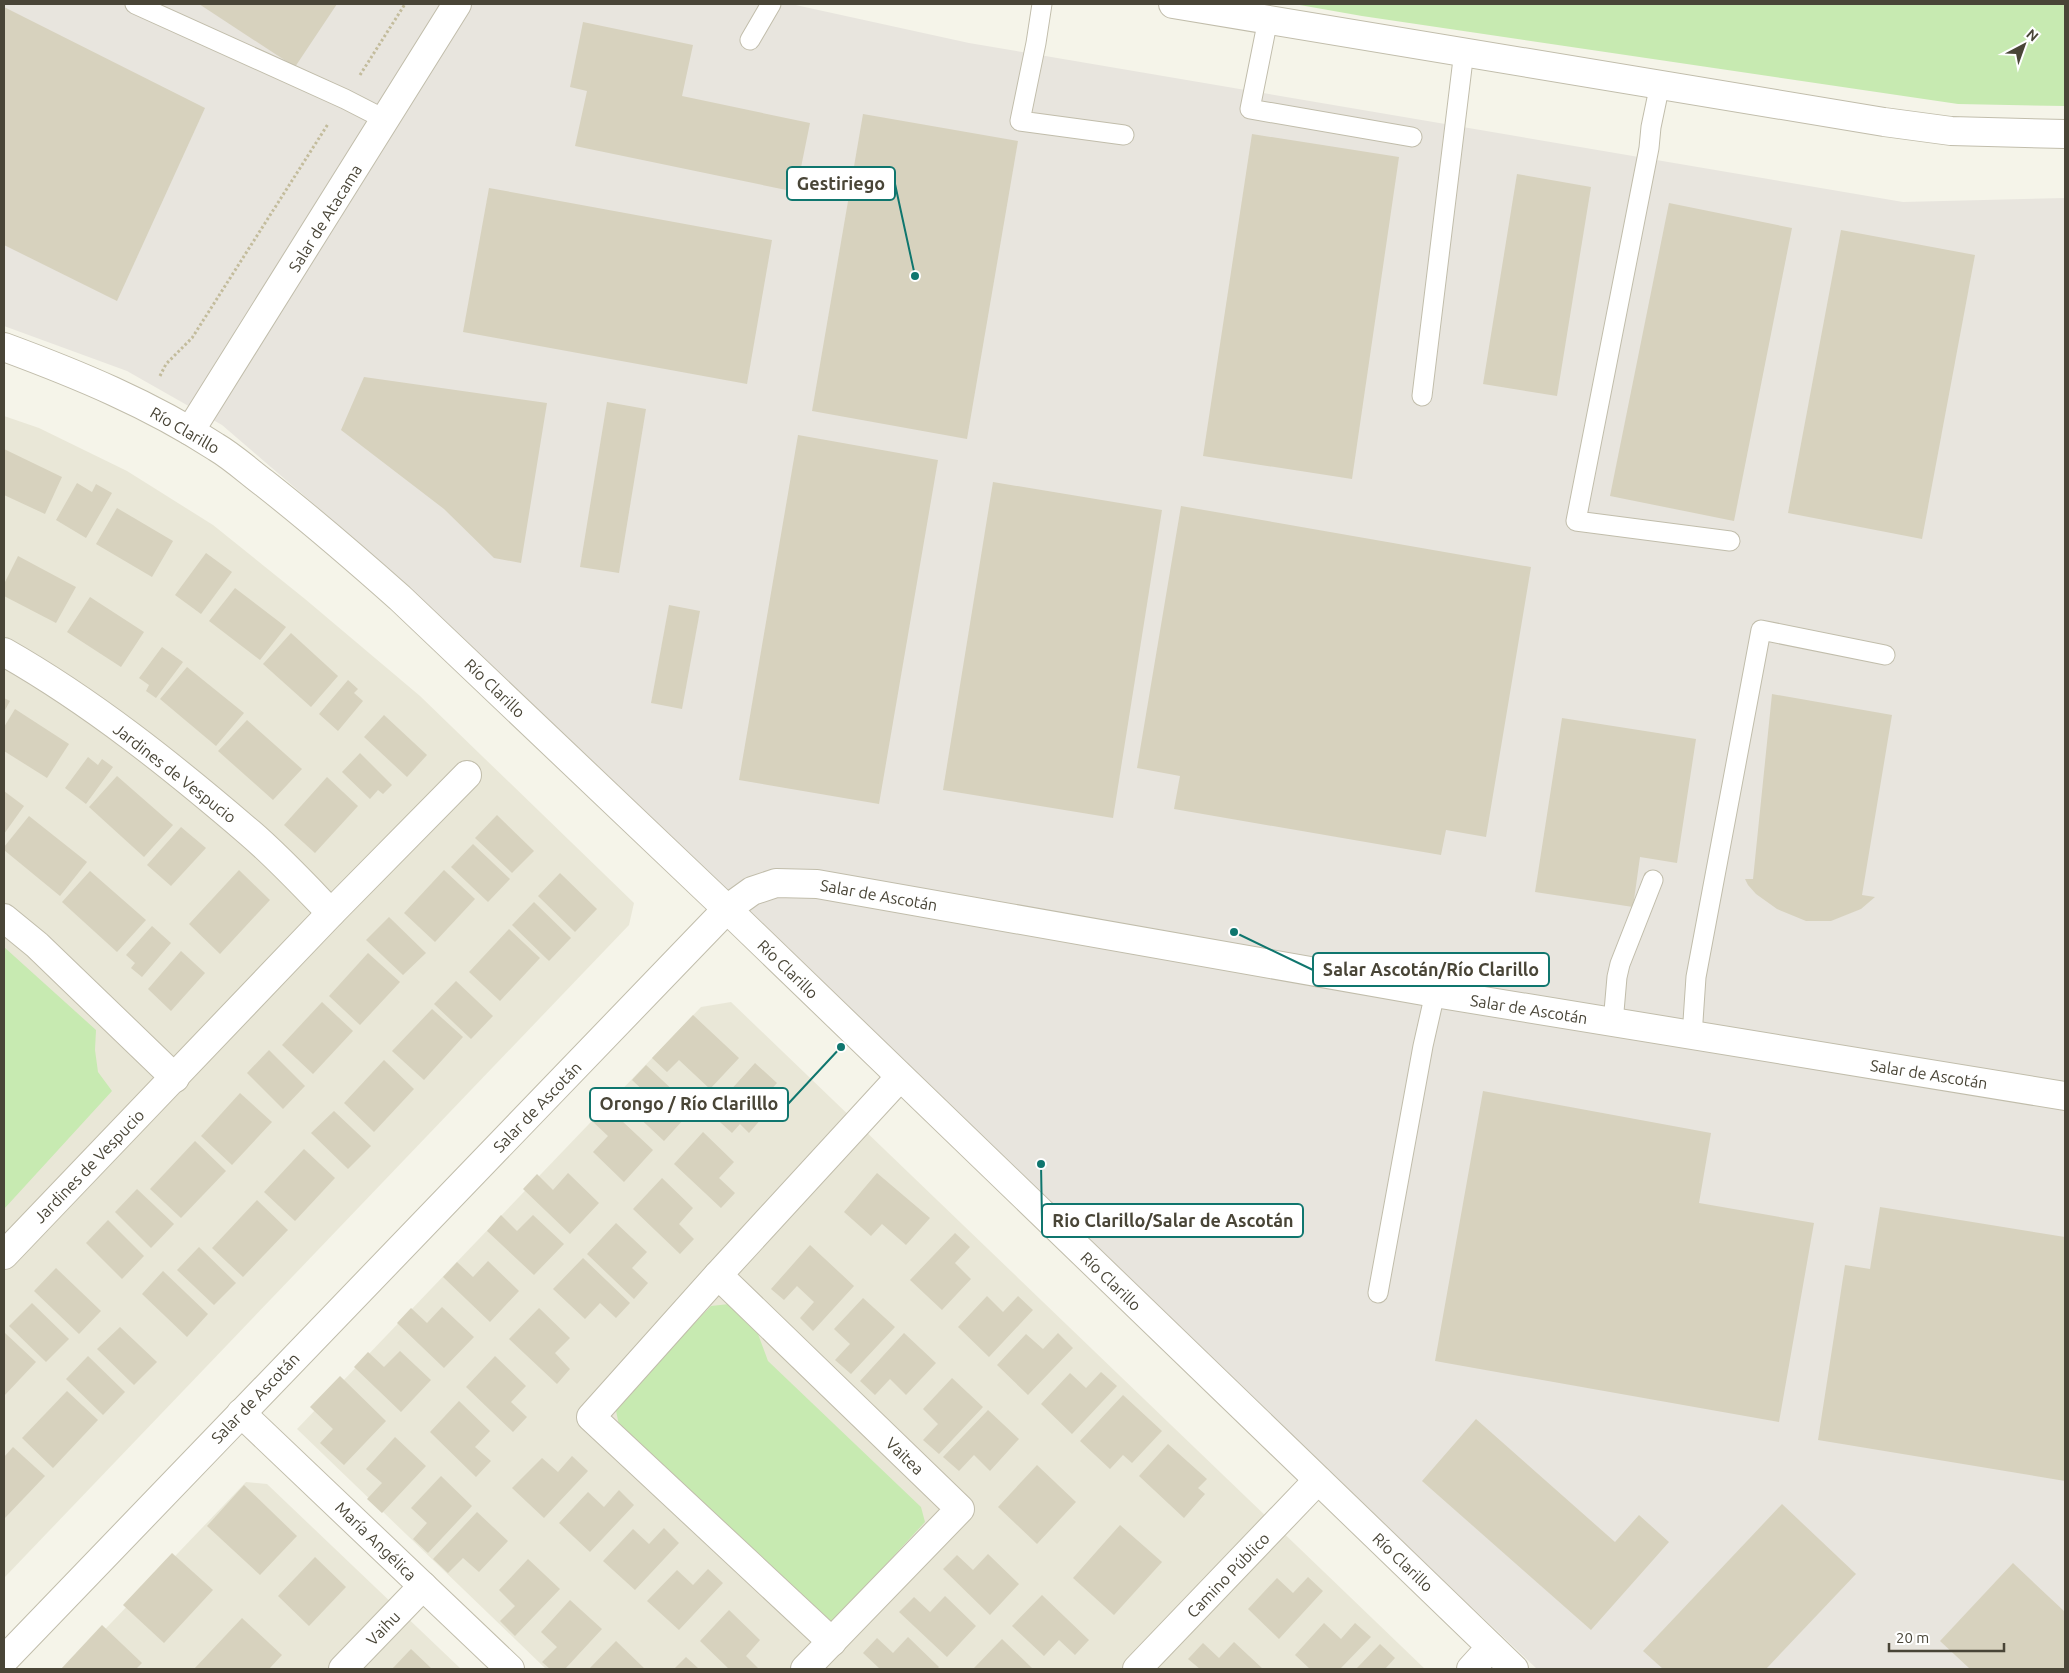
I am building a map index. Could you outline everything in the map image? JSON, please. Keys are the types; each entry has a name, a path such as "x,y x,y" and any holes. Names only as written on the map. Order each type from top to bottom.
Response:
{"street":[{"name":"Salar de Atacama","path":"190,430 458,4"},
{"path":"1173,4 1884,122 1950,131 2065,134"},
{"name":"Río Clarillo","path":"4,348 88,381 146,407 190,430 218,448 294,507 400,598 727,910 1514,1669"},
{"name":"Jardines de Vespucio","path":"4,652 49,678 142,745 252,834 331,913"},
{"name":"Jardines de Vespucio","path":"4,1255 331,913 467,775"},
{"name":"Salar de Ascotán","path":"4,1660 727,910 752,891 776,884 817,884 1435,993 2065,1096"},
{"path":"4,918 37,945 175,1078"},
{"path":"832,1642 591,1417 718,1275 900,1077"},
{"name":"Vaitea","path":"718,1275 960,1509 805,1669"},
{"name":"María Angélica","path":"241,1413 510,1669"},
{"name":"Camino Público","path":"1137,1669 1318,1480"},
{"name":"Vaihu","path":"343,1669 423,1586"},
{"path":"1471,1669 1491,1647"}],"lane":[{"path":"135,4 345,98 386,120"},
{"path":"750,40 771,4"},
{"path":"1042,4 1020,121 1124,135"},
{"path":"1268,19 1250,108 1412,137"},
{"path":"1422,396 1464,51"},
{"path":"1660,84 1576,521 1730,541"},
{"path":"1692,1036 1696,977 1761,630 1885,654"},
{"path":"1613,1023 1620,964 1653,880"},
{"path":"1378,1293 1423,1046 1435,993"}],"path":[{"path":"146,407 166,364 192,338 405,4"}],"shaded area":[{"path":"4,4 791,4 969,43 1903,202 2065,198 2065,1669 1537,1669 687,863 351,536 222,425 127,371 4,326"},
{"path":"4,416 39,428 127,471 213,525 305,599 420,696 634,903 629,925 4,1578"},
{"path":"731,1002 1425,1669 546,1669 297,1429 701,1007"},
{"path":"246,1482 267,1484 461,1669 67,1669"}],"green space":[{"path":"1294,4 2065,4 2065,106 1958,104 1362,16"},
{"path":"4,947 96,1030 95,1050 98,1072 112,1091 4,1209"},
{"path":"729,1304 758,1334 768,1361 921,1507 925,1522 831,1624 620,1430 615,1406 711,1306"}],"building":[{"path":"199,4 337,4 295,67"},
{"path":"4,7 205,108 117,301 4,245"},
{"path":"583,22 693,45 682,96 810,123 796,192 575,146 587,91 570,87"},
{"path":"863,114 1018,141 967,439 812,411"},
{"path":"1252,134 1399,157 1352,479 1203,456"},
{"path":"1517,174 1591,187 1557,396 1483,384"},
{"path":"489,188 772,240 747,384 463,332"},
{"path":"1669,203 1792,228 1734,521 1610,496"},
{"path":"1841,230 1975,255 1922,539 1788,513"},
{"path":"364,377 547,403 521,563 494,558 444,509 341,430"},
{"path":"607,402 646,409 619,573 580,567"},
{"path":"798,435 938,460 879,804 739,780"},
{"path":"4,449 62,477 45,514 4,495"},
{"path":"993,482 1162,510 1113,818 943,790"},
{"path":"77,483 92,492 96,484 112,493 86,538 56,520"},
{"path":"1181,506 1531,567 1486,837 1446,830 1441,855 1174,809 1180,776 1137,768"},
{"path":"117,508 173,541 152,577 96,544"},
{"path":"206,553 232,572 201,614 175,595"},
{"path":"18,556 76,587 56,623 4,596 4,584"},
{"path":"235,588 286,627 260,660 209,621"},
{"path":"90,597 144,632 121,667 67,632"},
{"path":"669,605 700,611 682,709 651,703"},
{"path":"291,633 338,676 311,707 263,664"},
{"path":"162,647 183,662 156,698 146,691 149,685 139,678"},
{"path":"187,667 244,713 216,746 160,699"},
{"path":"348,680 358,689 354,693 363,701 338,731 319,714"},
{"path":"1772,694 1892,715 1862,895 1875,897 1861,909 1831,921 1806,921 1777,909 1756,894 1745,879 1753,879"},
{"path":"4,698 10,701 4,712"},
{"path":"15,709 69,744 47,778 4,751 4,727"},
{"path":"384,715 427,755 407,777 364,737"},
{"path":"1562,718 1696,739 1677,863 1640,857 1633,907 1535,892"},
{"path":"247,720 302,769 273,800 218,751"},
{"path":"360,753 392,785 383,794 378,790 370,799 342,772"},
{"path":"88,757 98,765 102,759 113,767 86,804 65,788"},
{"path":"117,776 173,825 144,857 89,807"},
{"path":"327,777 358,806 315,853 284,825"},
{"path":"4,791 24,806 4,834"},
{"path":"497,815 534,851 512,873 475,838"},
{"path":"29,816 87,862 60,896 4,850 4,847"},
{"path":"181,827 206,848 171,886 147,865"},
{"path":"473,844 510,879 488,902 451,867"},
{"path":"239,870 270,900 220,954 189,924"},
{"path":"444,870 475,899 435,942 404,913"},
{"path":"90,871 146,920 117,952 62,902"},
{"path":"560,873 597,909 575,932 538,896"},
{"path":"534,902 571,938 549,961 512,925"},
{"path":"389,917 426,953 403,975 366,940"},
{"path":"152,926 171,943 142,977 131,968 135,963 126,955"},
{"path":"509,929 540,958 500,1001 469,972"},
{"path":"181,951 205,973 171,1011 148,989"},
{"path":"368,953 400,982 360,1025 329,996"},
{"path":"456,981 493,1016 471,1039 434,1004"},
{"path":"322,1002 353,1031 313,1074 282,1045"},
{"path":"432,1009 463,1037 424,1080 392,1051"},
{"path":"693,1015 739,1058 710,1089 679,1060 667,1072 652,1058"},
{"path":"269,1050 305,1086 283,1109 247,1073"},
{"path":"384,1060 414,1089 374,1132 344,1103"},
{"path":"755,1063 777,1083 767,1094 776,1102 749,1133 740,1124 732,1133 710,1113"},
{"path":"646,1065 693,1109 664,1141 632,1111 648,1095 632,1080"},
{"path":"1483,1091 1711,1133 1699,1203 1814,1223 1779,1422 1435,1361"},
{"path":"240,1093 272,1122 232,1165 201,1136"},
{"path":"606,1106 653,1150 624,1182 593,1152 608,1136 592,1121"},
{"path":"334,1111 371,1146 348,1169 311,1133"},
{"path":"703,1132 734,1162 719,1178 735,1193 721,1208 674,1164"},
{"path":"195,1141 226,1171 181,1218 150,1189"},
{"path":"304,1149 335,1178 295,1221 264,1192"},
{"path":"568,1173 599,1203 570,1234 523,1189 537,1174 553,1190"},
{"path":"877,1173 930,1218 906,1245 882,1224 871,1236 844,1212"},
{"path":"662,1178 693,1208 679,1224 694,1239 680,1254 633,1209"},
{"path":"137,1189 174,1224 151,1248 115,1212"},
{"path":"257,1200 288,1230 243,1277 212,1248"},
{"path":"1880,1207 2065,1237 2065,1481 1818,1440 1845,1265 1870,1269"},
{"path":"501,1215 517,1231 533,1215 564,1244 534,1275 487,1231"},
{"path":"108,1220 144,1256 122,1279 86,1243"},
{"path":"616,1223 647,1252 632,1268 648,1283 634,1299 587,1254"},
{"path":"955,1233 970,1247 955,1263 971,1279 942,1310 910,1280"},
{"path":"810,1245 854,1286 813,1331 800,1318 814,1302 797,1286 784,1300 771,1289"},
{"path":"199,1247 236,1283 214,1305 177,1270"},
{"path":"583,1258 630,1303 616,1318 600,1303 585,1319 553,1289"},
{"path":"488,1261 519,1291 490,1322 443,1277 457,1262 473,1277"},
{"path":"56,1268 101,1311 79,1334 34,1291"},
{"path":"163,1271 208,1314 187,1337 142,1294"},
{"path":"987,1296 1003,1312 1018,1296 1033,1310 989,1357 958,1327"},
{"path":"863,1298 895,1327 851,1374 835,1360 850,1344 834,1329"},
{"path":"32,1303 69,1339 46,1362 9,1326"},
{"path":"442,1307 474,1337 444,1368 397,1323 411,1308 427,1323"},
{"path":"539,1308 570,1338 555,1353 570,1369 557,1384 509,1339"},
{"path":"120,1327 157,1362 134,1385 97,1349"},
{"path":"904,1333 936,1363 906,1395 890,1379 875,1395 860,1381"},
{"path":"1058,1333 1073,1348 1028,1395 997,1365 1026,1334 1043,1349"},
{"path":"4,1334 36,1362 4,1396"},
{"path":"400,1351 431,1380 401,1412 354,1367 368,1352 384,1367"},
{"path":"88,1356 125,1392 103,1415 66,1379"},
{"path":"495,1356 526,1386 511,1402 527,1417 513,1432 466,1387"},
{"path":"1101,1372 1117,1386 1072,1434 1041,1404 1070,1373 1086,1388"},
{"path":"340,1376 386,1421 344,1465 320,1443 333,1429 310,1407"},
{"path":"952,1378 983,1407 939,1454 923,1440 938,1424 923,1409"},
{"path":"67,1391 98,1420 53,1468 22,1438"},
{"path":"1123,1395 1162,1431 1132,1463 1123,1455 1110,1469 1080,1441"},
{"path":"459,1401 490,1431 475,1447 491,1461 476,1477 430,1432"},
{"path":"988,1410 1019,1439 990,1471 974,1455 959,1471 943,1457"},
{"path":"1476,1419 1615,1542 1639,1515 1669,1542 1591,1630 1422,1481"},
{"path":"395,1437 426,1466 382,1513 367,1499 382,1483 366,1469"},
{"path":"1168,1444 1207,1479 1198,1488 1205,1494 1184,1518 1139,1476"},
{"path":"13,1447 45,1476 4,1519 4,1457"},
{"path":"572,1456 588,1471 544,1518 512,1488 542,1458 558,1472"},
{"path":"1037,1465 1076,1502 1037,1544 998,1507"},
{"path":"441,1476 472,1506 428,1553 413,1539 427,1523 411,1508"},
{"path":"244,1485 297,1536 260,1575 207,1526"},
{"path":"619,1490 634,1505 590,1552 559,1523 588,1492 604,1507"},
{"path":"1782,1504 1856,1574 1766,1669 1663,1669 1643,1651"},
{"path":"477,1512 508,1541 479,1572 463,1558 448,1573 433,1559"},
{"path":"1120,1525 1162,1562 1114,1615 1073,1578"},
{"path":"664,1528 679,1543 635,1590 603,1561 633,1529 649,1544"},
{"path":"172,1553 213,1590 164,1643 123,1605"},
{"path":"988,1554 1019,1584 990,1615 943,1569 957,1555 973,1570"},
{"path":"315,1557 346,1587 309,1626 278,1596"},
{"path":"528,1559 560,1589 515,1636 500,1621 515,1606 499,1590"},
{"path":"2013,1563 2065,1612 2065,1669 1970,1669 1940,1641"},
{"path":"708,1569 723,1583 679,1630 647,1601 677,1570 693,1585"},
{"path":"1308,1577 1323,1591 1279,1639 1248,1609 1277,1578 1293,1593"},
{"path":"1042,1595 1089,1640 1075,1655 1059,1640 1044,1656 1012,1626"},
{"path":"945,1596 976,1626 947,1657 899,1612 914,1597 930,1612"},
{"path":"570,1600 602,1629 565,1669 550,1669 542,1662 557,1647 541,1632"},
{"path":"729,1610 760,1640 746,1656 759,1669 729,1669 700,1641"},
{"path":"242,1618 282,1655 269,1669 194,1669"},
{"path":"1324,1623 1341,1639 1355,1623 1371,1637 1340,1669 1310,1669 1295,1655"},
{"path":"102,1625 142,1663 136,1669 61,1669"},
{"path":"908,1637 939,1667 937,1669 880,1669 863,1653 877,1638 893,1653"},
{"path":"1002,1639 1033,1669 973,1669"},
{"path":"616,1641 645,1669 589,1669"},
{"path":"1234,1642 1263,1669 1200,1669 1188,1659 1203,1643 1219,1658"},
{"path":"1380,1644 1395,1658 1385,1669 1356,1669"},
{"path":"411,1649 432,1669 392,1669"},
{"path":"686,1657 699,1669 674,1669"}],"place":[{"name":"Gestiriego","path":"915,276"},
{"name":"Salar Ascotán/Río Clarillo","path":"1234,932"},
{"name":"Orongo / Río Clarilllo","path":"841,1047"},
{"name":"Rio Clarillo/Salar de Ascotán","path":"1041,1164"}]}
